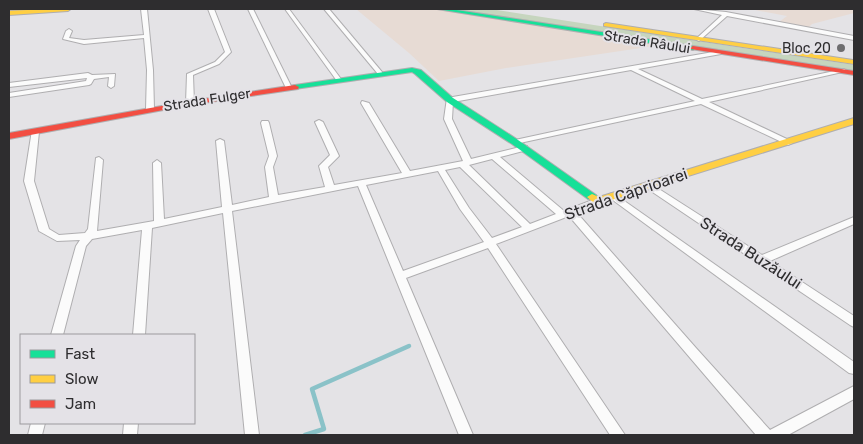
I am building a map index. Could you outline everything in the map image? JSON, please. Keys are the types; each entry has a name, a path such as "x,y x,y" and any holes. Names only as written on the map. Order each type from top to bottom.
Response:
{"main road":[{"path":"9,13 68,9"},
{"name":"Strada Râului","path":"440,9 849,72"},
{"name":"Strada Râului","path":"499,9 854,62"},
{"name":"Strada Fulger","path":"9,136 190,102 406,70 418,72 450,100"},
{"path":"450,100 519,145 598,201"},
{"name":"Strada Căprioarei","path":"598,201 854,121"}],"street":[{"path":"144,9 150,70 150,109"},
{"path":"190,102 190,74 217,63 228,52 211,9"},
{"path":"250,9 289,88"},
{"path":"287,9 339,80"},
{"path":"326,9 380,73"},
{"path":"696,9 854,38"},
{"path":"699,39 726,14"},
{"path":"69,31 66,39 84,42 146,36"},
{"path":"529,228 465,164 448,119 450,100 719,53"},
{"path":"631,68 788,142"},
{"path":"35,132 29,181 44,231 56,238 87,236 147,226 330,188 465,164 494,156 519,145 702,102 849,72"},
{"path":"9,85 113,75 112,86"},
{"path":"9,95 89,83 90,76"},
{"path":"365,103 407,174"},
{"path":"319,122 335,156 323,166 330,188"},
{"path":"265,123 273,156 269,167 274,199"},
{"path":"220,142 252,435"},
{"path":"494,156 567,213 765,435"},
{"path":"57,334 81,246 93,229 100,160"},
{"path":"157,163 159,222"},
{"path":"440,168 465,209 618,435"},
{"path":"361,183 466,435"},
{"name":"Strada Buzăului","path":"648,185 854,322"},
{"path":"613,196 854,369"},
{"name":"Strada Căprioarei","path":"401,276 490,244 598,201"},
{"path":"761,260 854,220"},
{"path":"139,334 147,226"},
{"path":"774,435 854,392"}],"shaded area":[{"path":"356,9 436,9 661,45 506,68 439,81"},
{"path":"750,9 854,9 854,13 812,24 808,28 779,22 787,16"}],"green space":[{"path":"450,9 490,9 854,65 854,72"}],"waterway":[{"path":"305,435 324,429 312,389 409,346"}],"traffic: fast":[{"path":"440,9 693,48"},
{"path":"295,87 412,70 418,72 450,100 515,142 592,197"}],"traffic: slow":[{"path":"9,13 68,9"},
{"path":"606,25 853,62"},
{"path":"592,197 598,201 854,121"}],"traffic: jam":[{"path":"693,48 854,73"},
{"path":"9,136 190,103 295,87"}],"place":[{"name":"Bloc 20","path":"841,48"}]}
